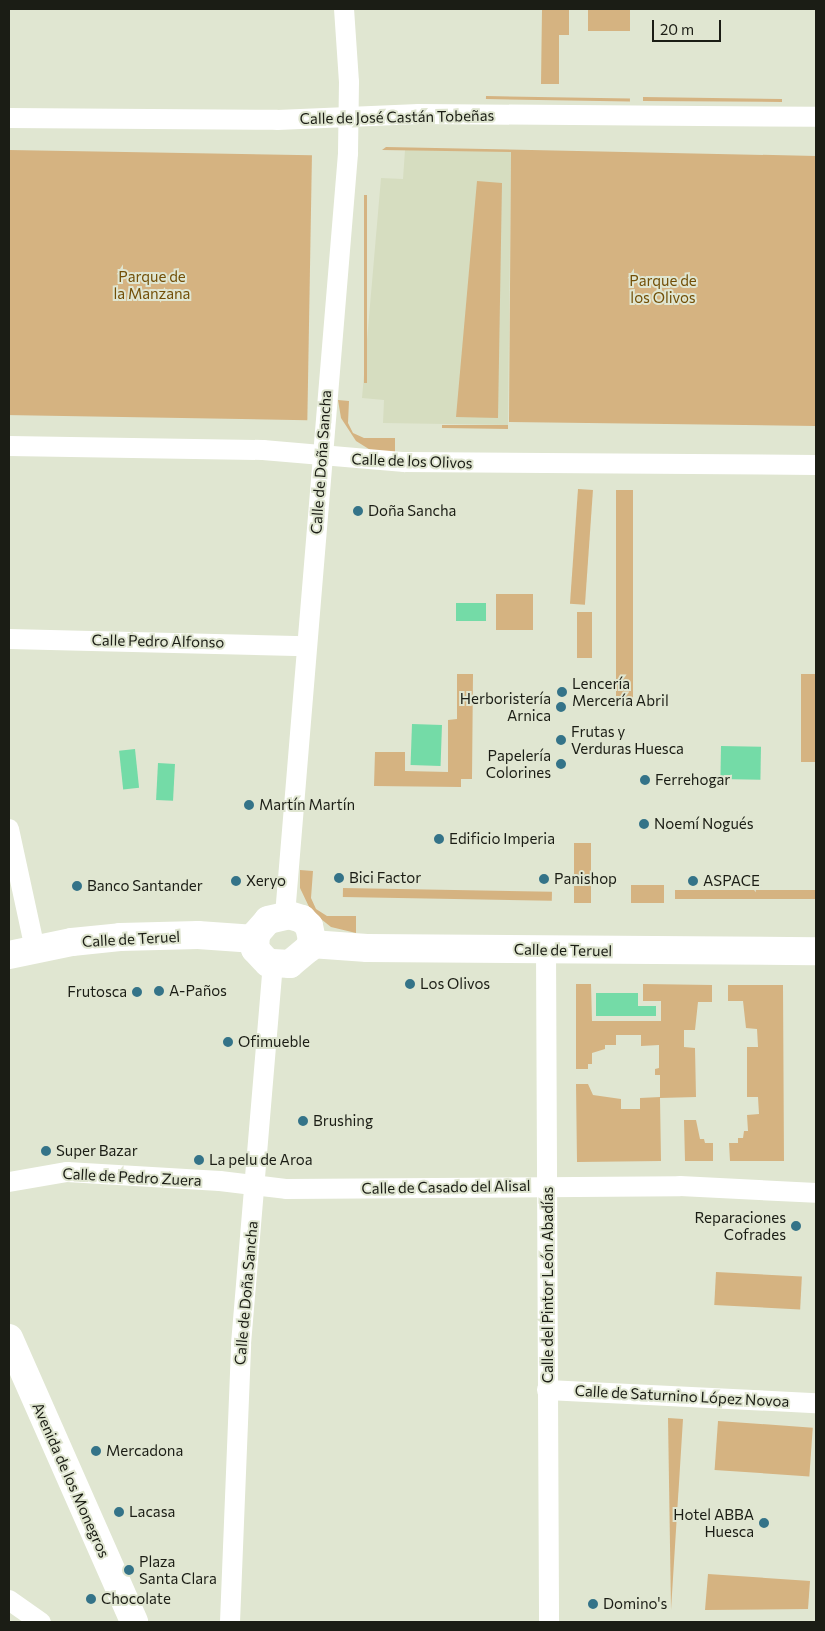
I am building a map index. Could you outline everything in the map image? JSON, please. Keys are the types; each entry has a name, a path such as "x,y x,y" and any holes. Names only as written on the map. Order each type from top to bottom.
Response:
{"main road":[{"path":"285,915 306,922 310,930 311,944 295,962 274,965 257,953 254,939 264,923 285,915"},
{"name":"Calle de Teruel","path":"9,955 35,949 147,936 254,939"},
{"name":"Calle de Teruel","path":"311,944 367,948 816,951"},
{"name":"Avenida de los Monegros","path":"9,1338 134,1622"}],"street":[{"name":"Calle de Doña Sancha","path":"285,915 349,118 344,9"},
{"name":"Calle de José Castán Tobeñas","path":"9,118 349,118 419,114 816,117"},
{"name":"Calle de los Olivos","path":"9,446 263,450 404,462 816,465"},
{"name":"Calle Pedro Alfonso","path":"9,638 306,646"},
{"path":"9,829 35,949"},
{"name":"Calle del Pintor León Abadías","path":"546,949 547,1390 550,1622"},
{"name":"Calle de Doña Sancha","path":"230,1622 241,1344 274,965"},
{"name":"Calle de Pedro Zuera","path":"9,1182 67,1172 256,1186"},
{"name":"Calle de Casado del Alisal","path":"256,1186 286,1190 680,1186 816,1193"},
{"name":"Calle de Saturnino López Novoa","path":"547,1390 816,1403"},
{"path":"9,1600 42,1622"}],"shaded area":[{"path":"405,150 511,151 508,425 383,423 384,400 362,398 381,178 403,179"},
{"path":"456,603 486,603 486,621 456,621"},
{"path":"412,724 442,725 441,766 411,765"},
{"path":"721,746 761,747 760,780 720,779"},
{"path":"135,749 139,788 123,789 119,751"},
{"path":"158,763 175,764 173,801 156,800"},
{"path":"596,993 638,993 638,1006 656,1006 656,1016 596,1016"}],"green space":[{"path":"542,9 569,9 569,35 559,35 559,84 541,84"},
{"path":"588,9 630,9 630,31 588,31"},
{"path":"486,96 630,99 630,102 486,99"},
{"path":"643,97 782,99 782,102 643,101"},
{"name":"Parque de los Olivos","path":"386,147 816,156 816,426 509,422 511,152 382,150"},
{"name":"Parque de la Manzana","path":"9,150 312,155 307,420 9,415"},
{"path":"477,181 502,183 498,418 456,417"},
{"path":"364,195 367,195 367,383 364,383"},
{"path":"338,400 349,401 348,423 353,433 364,438 395,438 395,455 372,451 356,441 341,418"},
{"path":"442,425 508,425 508,429 442,428"},
{"path":"578,489 593,490 585,605 570,604"},
{"path":"616,490 633,490 633,699 616,699"},
{"path":"496,594 533,594 533,630 496,630"},
{"path":"577,612 592,612 592,658 577,658"},
{"path":"457,674 473,674 472,779 461,779 461,787 374,786 375,752 405,752 405,771 448,772 448,720 457,719"},
{"path":"801,674 816,674 816,762 801,762"},
{"path":"574,843 591,843 591,903 574,903"},
{"path":"300,870 313,871 311,898 316,909 327,916 356,916 356,933 331,927 311,911 300,888"},
{"path":"631,885 664,885 664,903 631,903"},
{"path":"343,888 552,892 552,901 343,897"},
{"path":"675,890 816,890 816,899 675,899"},
{"path":"576,984 591,984 592,1021 661,1021 661,1001 643,1001 643,984 712,985 712,1002 698,1002 695,1030 684,1030 684,1047 695,1048 696,1097 660,1098 661,1161 577,1162 576,1084 588,1084 593,1095 621,1099 621,1109 640,1109 640,1098 660,1097 660,1075 655,1075 655,1069 659,1068 659,1045 641,1046 641,1035 616,1035 616,1045 605,1045 605,1049 592,1053 592,1064 588,1064 588,1069 576,1069"},
{"path":"728,985 783,985 784,1161 730,1161 729,1143 738,1143 738,1138 743,1138 744,1131 748,1131 747,1115 759,1114 758,1097 747,1097 747,1047 758,1047 757,1029 746,1028 743,1001 728,1001"},
{"path":"684,1120 696,1120 700,1139 704,1139 705,1143 713,1143 713,1161 685,1161"},
{"path":"716,1272 802,1277 800,1309 714,1305"},
{"path":"668,1418 683,1419 671,1610"},
{"path":"718,1421 813,1428 809,1477 715,1470"},
{"path":"708,1574 810,1581 808,1609 705,1610"}],"place":[{"name":"Doña Sancha","path":"358,511"},
{"name":"Lencería Mercería Abril","path":"562,692"},
{"name":"Herboristería Arnica","path":"561,707"},
{"name":"Frutas y Verduras Huesca","path":"561,740"},
{"name":"Papelería Colorines","path":"561,764"},
{"name":"Ferrehogar","path":"645,780"},
{"name":"Martín Martín","path":"249,805"},
{"name":"Noemí Nogués","path":"644,824"},
{"name":"Edificio Imperia","path":"439,839"},
{"name":"Bici Factor","path":"339,878"},
{"name":"Panishop","path":"544,879"},
{"name":"Xeryo","path":"236,881"},
{"name":"ASPACE","path":"693,881"},
{"name":"Banco Santander","path":"77,886"},
{"name":"Los Olivos","path":"410,984"},
{"name":"A-Paños","path":"159,991"},
{"name":"Frutosca","path":"137,992"},
{"name":"Ofimueble","path":"228,1042"},
{"name":"Brushing","path":"303,1121"},
{"name":"Super Bazar","path":"46,1151"},
{"name":"La pelu de Aroa","path":"199,1160"},
{"name":"Reparaciones Cofrades","path":"796,1226"},
{"name":"Mercadona","path":"96,1451"},
{"name":"Lacasa","path":"119,1512"},
{"name":"Hotel ABBA Huesca","path":"764,1523"},
{"name":"Plaza Santa Clara","path":"129,1570"},
{"name":"Chocolate","path":"91,1599"},
{"name":"Domino's","path":"593,1604"}]}
